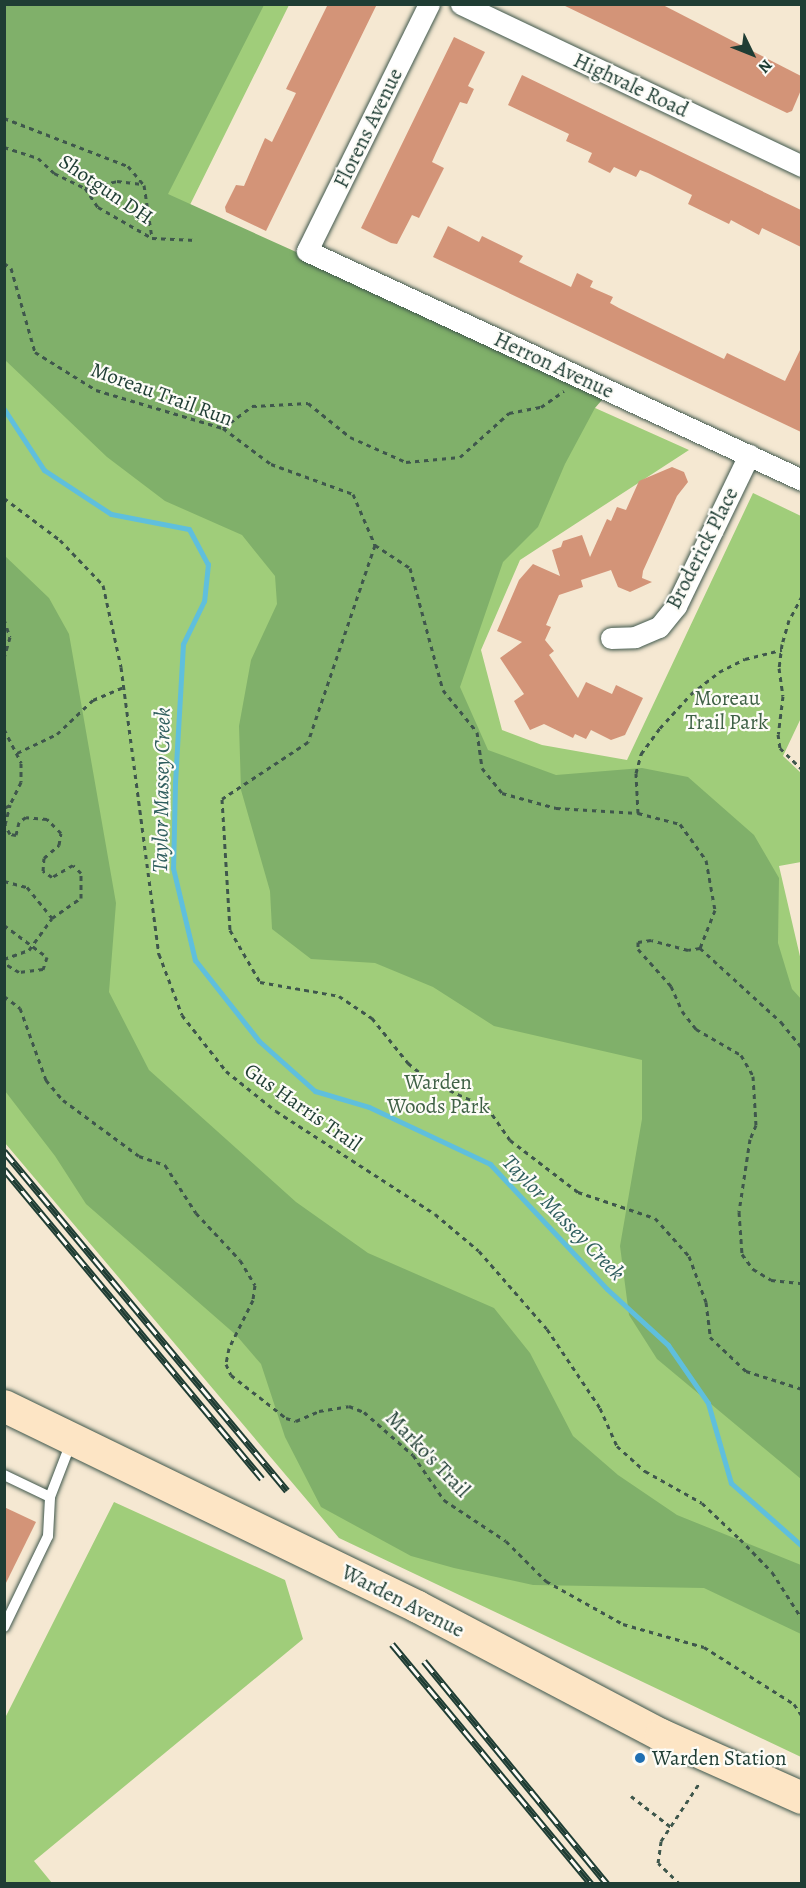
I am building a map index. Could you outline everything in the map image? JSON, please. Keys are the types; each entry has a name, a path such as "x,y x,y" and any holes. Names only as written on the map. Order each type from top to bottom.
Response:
{"main road":[{"name":"Warden Avenue","path":"4,1406 418,1607 661,1735 801,1798"}],"street":[{"name":"Florens Avenue","path":"307,251 429,4"},
{"name":"Highvale Road","path":"461,4 801,166"},
{"name":"Herron Avenue","path":"307,251 801,480"},
{"name":"Broderick Place","path":"611,638 635,638 658,627 676,606 749,455"}],"lane":[{"path":"4,1627 48,1536 50,1497 73,1438"},
{"path":"4,1475 50,1497"}],"path":[{"path":"4,118 128,166 144,184 152,238"},
{"name":"Shotgun DH","path":"4,147 38,158 54,173 85,188 98,207 152,238 196,240"},
{"path":"85,188 117,181 144,184"},
{"name":"Moreau Trail Run","path":"4,263 11,268 35,352 96,390 223,428 272,464 353,494 375,545"},
{"path":"223,428 252,406 308,403 350,437 406,462 460,457 509,412 541,407 582,378"},
{"name":"Gus Harris Trail","path":"4,498 60,540 103,585 123,687 159,954 182,1015 226,1071 268,1104 435,1214 479,1251 547,1329 600,1408 617,1446 645,1471 702,1503 772,1572 801,1619"},
{"path":"700,948 715,910 706,860 680,824 638,813 556,808 502,793 482,768 477,732 443,690 410,568 375,545 308,742 222,799 230,930 260,982 339,996 372,1018 408,1063 433,1083 487,1107 510,1140 578,1192 655,1218 688,1256 706,1302 710,1337 746,1371 801,1389"},
{"path":"801,596 789,620 782,650 780,748 801,770"},
{"path":"4,619 10,637 4,658"},
{"path":"638,813 636,772 641,754 660,728 691,694 720,672 745,659 782,650"},
{"path":"17,753 57,734 93,700 123,687"},
{"path":"4,729 17,753 21,782 10,805 5,825 10,834 16,835 19,822 26,817 47,819 61,833 59,845 44,858 44,871 52,877 73,865 81,873 81,898 52,918 34,944 4,959"},
{"path":"4,807 10,805"},
{"path":"4,881 27,887 52,918"},
{"path":"4,925 34,944 47,957 43,969 19,972 4,963"},
{"path":"700,948 688,950 651,940 638,942 638,949 672,986 682,1011 696,1029 741,1055 753,1076 756,1125 750,1139 739,1212 742,1254 753,1269 771,1280 801,1283"},
{"path":"700,948 781,1022 801,1048"},
{"name":"Marko's Trail","path":"4,996 20,1008 46,1080 63,1101 139,1156 165,1166 196,1213 240,1260 255,1285 254,1300 228,1348 226,1364 231,1375 286,1418 296,1420 320,1411 349,1406 364,1412 413,1455 444,1500 506,1541 546,1581 623,1624 704,1647 794,1704 801,1716"},
{"path":"680,1884 658,1863 661,1841 700,1782"},
{"path":"631,1797 671,1827"}],"green space":[{"name":"Warden Woods Park","path":"4,5 289,5 181,223 689,450 520,560 481,650 502,730 542,745 627,760 753,493 801,516 801,718 783,756 801,773 801,862 779,866 802,965 801,1757 339,1538 5,1143"},
{"path":"4,5 264,5 168,194 608,393 595,408 565,464 538,527 503,562 460,687 488,750 556,775 642,768 688,777 754,835 779,878 778,943 792,989 802,1000 801,1479 657,1359 629,1315 620,1246 642,1119 642,1060 494,1026 433,987 375,963 311,959 272,929 270,891 241,790 239,726 251,660 277,604 275,576 242,535 165,501 107,457 5,360"},
{"path":"4,555 49,598 69,634 116,903 109,992 149,1070 296,1202 368,1253 494,1308 530,1353 573,1436 618,1475 677,1515 801,1565 801,1634 704,1588 533,1585 454,1568 411,1556 321,1507 285,1437 261,1364 236,1335 86,1204 55,1156 5,1091"},
{"path":"114,1502 285,1580 303,1639 34,1861 52,1883 5,1883 5,1718"}],"building":[{"path":"328,4 377,4 266,231 226,212 225,207 236,185 244,186 265,138 272,142 296,93 286,89"},
{"path":"561,4 661,4 801,76 801,90 792,111 787,113"},
{"path":"454,37 485,52 468,86 474,89 467,104 460,102 432,162 444,168 419,218 412,215 397,244 391,243 361,228"},
{"path":"522,75 801,210 801,247 762,228 759,235 731,220 729,224 688,204 692,195 648,173 640,170 636,177 614,167 610,173 588,162 592,153 566,141 569,134 508,105"},
{"path":"448,226 479,242 482,236 523,256 519,262 571,287 577,273 593,281 590,287 613,297 610,303 619,308 724,359 727,353 785,381 801,348 801,432 433,257"},
{"path":"672,467 684,472 688,482 677,496 643,571 642,578 652,582 630,592 618,587 611,570 581,580 583,587 559,595 546,625 551,627 545,640 554,651 549,655 578,698 586,682 612,694 616,685 643,698 625,735 611,740 591,730 586,739 575,734 573,738 544,724 530,730 514,701 524,694 500,658 522,642 497,631 519,580 533,564 560,576 552,550 561,547 563,541 582,535 590,557 607,519 611,521 617,507 626,510 639,481"},
{"path":"4,1507 36,1522 4,1587"}],"waterway":[{"name":"Taylor Massey Creek","path":"4,409 44,470 111,514 189,529 208,564 204,601 183,644 175,783 173,868 195,960 259,1041 315,1091 369,1107 490,1164 607,1289 668,1345 708,1403 731,1483 802,1546"}],"railway":[{"path":"4,1151 287,1491"},
{"path":"4,1169 262,1479"},
{"path":"392,1644 591,1884"},
{"path":"424,1661 607,1884"}],"place":[{"name":"Warden Station","path":"640,1758"}],"park label":[{"name":"Moreau Trail Park","path":"727,710"}]}
